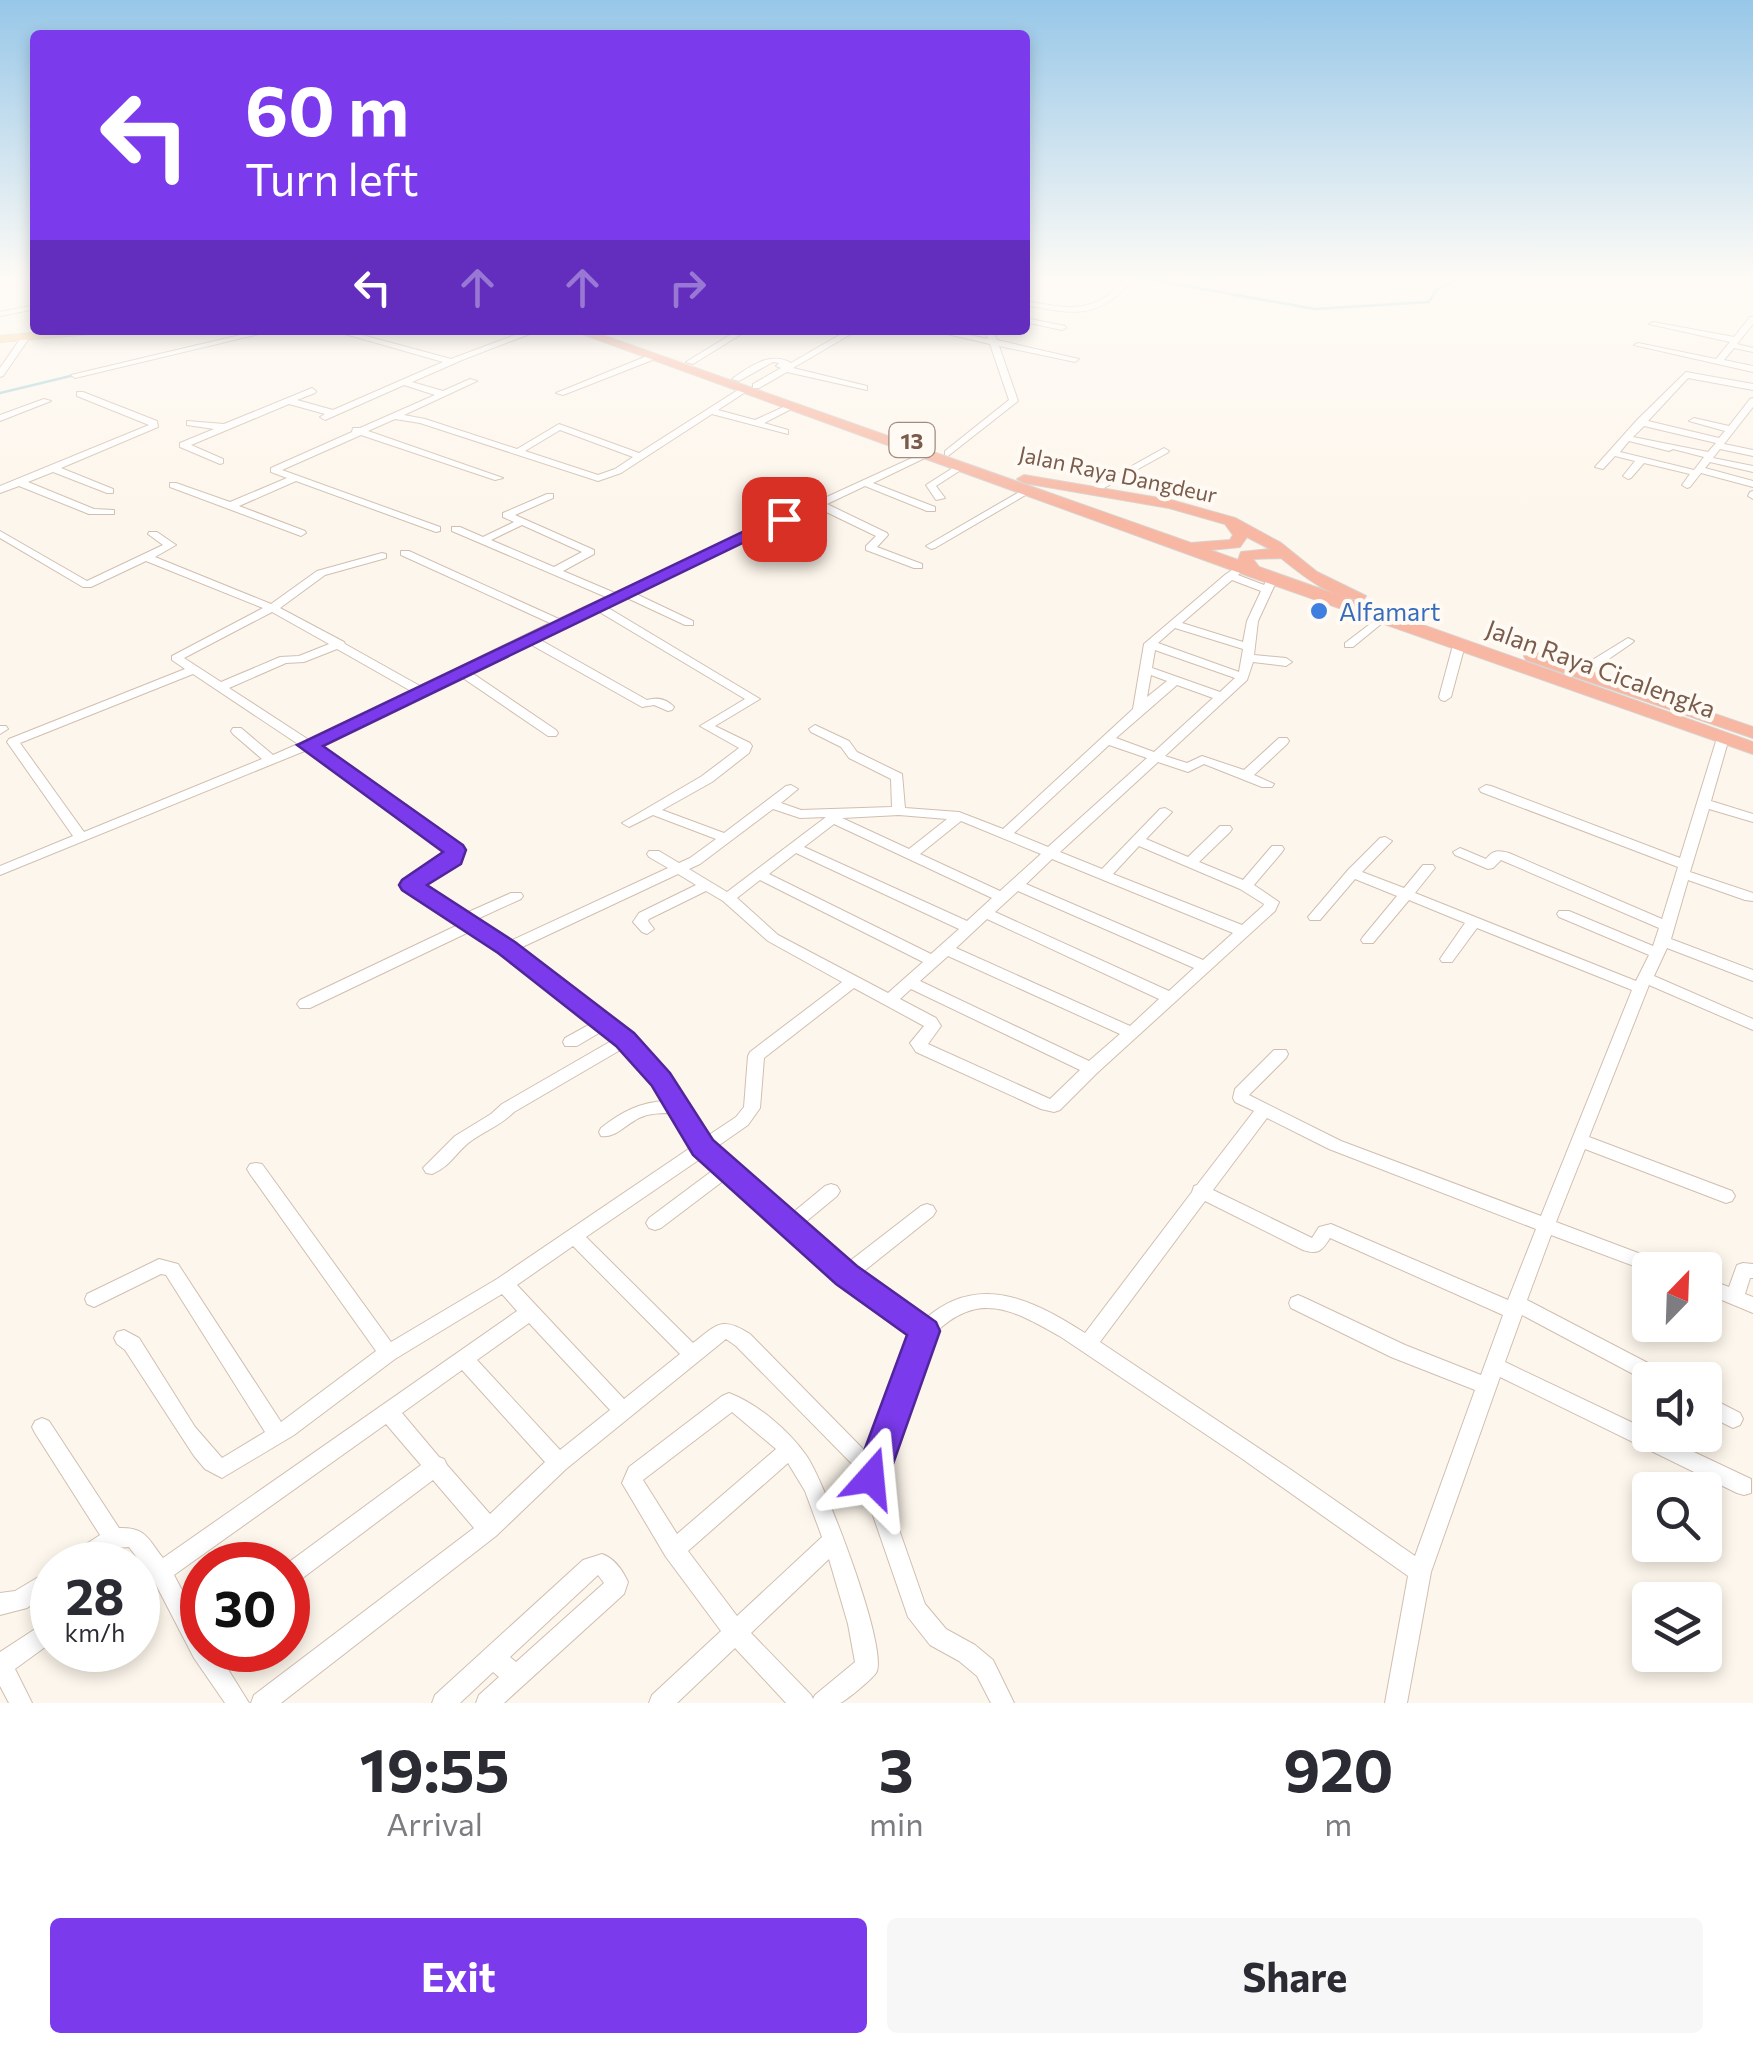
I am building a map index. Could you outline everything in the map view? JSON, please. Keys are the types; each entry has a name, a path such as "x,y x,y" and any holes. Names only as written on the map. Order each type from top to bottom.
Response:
{"highway":[{"name":"Jalan Raya Dangdeur","path":"672,355 793,406 1150,537"},
{"name":"Jalan Raya Dangdeur","path":"652,356 1040,483 1170,504 1230,521"},
{"path":"1150,537 1200,546 1229,546 1241,534 1230,521"},
{"name":"Jalan Raya Cicalengka","path":"1230,521 1310,575 1345,591 1753,733"},
{"name":"Jalan Raya Cicalengka","path":"1150,537 1235,572 1460,644 1753,748"},
{"path":"1266,582 1245,562 1246,555 1284,554"}],"street":[{"path":"75,375 160,355"},
{"path":"427,355 450,362"},
{"path":"289,401 329,415 468,355"},
{"path":"690,362 701,355"},
{"path":"393,416 422,421 598,478 618,471 713,411 746,384 809,355"},
{"path":"948,452 1013,402 998,355"},
{"path":"1057,355 1075,359"},
{"path":"1655,360 1660,355"},
{"path":"1687,355 1753,369"},
{"path":"1718,362 1723,355"},
{"path":"560,394 652,356"},
{"path":"1719,383 1730,364"},
{"path":"785,369 864,388"},
{"path":"1600,467 1686,374 1719,383 1751,385"},
{"path":"436,529 274,470 355,430 473,381"},
{"path":"402,382 442,394"},
{"path":"220,460 183,445 312,390"},
{"path":"0,490 148,430 154,423 80,394"},
{"path":"0,421 47,401"},
{"path":"1687,486 1753,401"},
{"path":"756,423 793,406"},
{"path":"713,411 785,432"},
{"path":"0,421 30,414"},
{"path":"1694,421 1730,429"},
{"path":"1640,422 1753,469"},
{"path":"190,423 224,428"},
{"path":"516,452 560,427 638,456"},
{"path":"355,430 498,478"},
{"path":"1626,438 1671,447 1753,453"},
{"path":"1092,491 1164,450"},
{"path":"1614,453 1753,484"},
{"path":"0,871 308,745 559,623 928,454"},
{"path":"1628,476 1642,460"},
{"path":"940,498 930,485 962,466"},
{"path":"54,469 110,491"},
{"path":"230,506 296,478"},
{"path":"19,482 93,512 110,512"},
{"path":"863,482 932,508"},
{"path":"172,485 301,533"},
{"path":"931,546 1026,491"},
{"path":"550,496 507,513 590,552 555,571"},
{"path":"816,504 884,536 870,548 918,566"},
{"path":"484,540 521,522"},
{"path":"456,529 689,622"},
{"path":"1,533 87,585 172,545 153,534"},
{"path":"751,535 802,547"},
{"path":"405,553 559,623"},
{"path":"382,556 326,571 272,608 176,658 308,745 454,850 453,859 410,883 605,1022 625,1040 680,1107 703,1147 846,1275 925,1331"},
{"path":"146,557 272,608 422,692"},
{"path":"1139,710 1150,644 1235,572"},
{"path":"891,999 1242,677 1266,582"},
{"path":"598,606 754,699 706,726 746,746 745,750 707,779 629,823"},
{"path":"1349,645 1382,618"},
{"path":"1173,624 1286,662"},
{"path":"528,638 646,704 654,701 668,707"},
{"path":"1580,672 1628,641"},
{"path":"220,687 278,662 300,660 340,644"},
{"path":"1150,644 1242,677"},
{"path":"1445,697 1460,644"},
{"path":"81,838 13,742 193,670"},
{"path":"1147,670 1222,697"},
{"path":"461,672 552,733"},
{"path":"1006,833 1174,682"},
{"path":"814,729 845,744 853,756 897,777 899,811"},
{"path":"237,731 271,760"},
{"path":"1396,1703 1420,1572 1579,1140 1663,940 1723,738"},
{"path":"1108,740 1192,768 1205,760 1267,784"},
{"path":"1244,776 1283,741"},
{"path":"1486,788 1750,896"},
{"path":"506,948 679,868 791,789"},
{"path":"1704,802 1753,818"},
{"path":"772,804 800,814 836,816 899,811 959,816 1242,931"},
{"path":"651,810 726,838"},
{"path":"1106,873 1165,812"},
{"path":"728,898 836,816"},
{"path":"836,816 1000,897"},
{"path":"910,854 959,816"},
{"path":"1190,863 1226,829"},
{"path":"654,854 728,898 773,938 933,1024 918,1042 922,1048 1040,1104 1054,1106 1270,908 1272,902 1245,886 1138,841"},
{"path":"1315,917 1385,841"},
{"path":"797,848 968,928"},
{"path":"1245,886 1276,849"},
{"path":"1460,852 1488,865 1496,855 1504,856 1663,940 1753,976"},
{"path":"1368,940 1428,868"},
{"path":"1353,873 1753,1025"},
{"path":"762,874 940,955 1132,1034"},
{"path":"1017,884 1204,966"},
{"path":"647,929 640,922 644,916 708,885"},
{"path":"306,1004 516,896"},
{"path":"984,912 1171,998"},
{"path":"1564,914 1663,940"},
{"path":"1446,960 1474,921"},
{"path":"124,1338 132,1344 190,1439 212,1464 222,1469 278,1434 388,1353 504,1284 742,1121 752,1108 756,1056 853,981"},
{"path":"910,982 1091,1069"},
{"path":"571,1042 605,1022"},
{"path":"432,1168 449,1159 460,1141 497,1122 508,1108 625,1040"},
{"path":"1280,1054 1241,1094 1241,1098 1262,1112 1632,1258"},
{"path":"607,1132 631,1112 652,1106 680,1107"},
{"path":"1086,1345 1134,1287 1262,1112"},
{"path":"1579,1140 1726,1196"},
{"path":"654,1223 727,1168"},
{"path":"256,1169 388,1353"},
{"path":"790,1225 830,1191"},
{"path":"1200,1192 1309,1245 1316,1246 1325,1232 1331,1231 1515,1307 1632,1365"},
{"path":"846,1275 927,1211"},
{"path":"573,1235 693,1355"},
{"path":"94,1299 159,1266 172,1269 278,1434"},
{"path":"1744,1300 1743,1270 1753,1271"},
{"path":"504,1284 622,1410"},
{"path":"871,1478 925,1331 939,1316 958,1306 985,1300 1029,1312 1086,1345 1214,1427 1420,1572"},
{"path":"1298,1303 1398,1351 1491,1376 1744,1486"},
{"path":"161,1572 531,1311"},
{"path":"262,1703 489,1528 558,1463 722,1331 738,1336 864,1464 916,1610 938,1637 968,1653 984,1668 1003,1703"},
{"path":"464,1359 558,1463"},
{"path":"803,1703 735,1631 674,1550 632,1484 636,1474 729,1402 740,1406 790,1449 807,1473 833,1541 867,1666 823,1703"},
{"path":"388,1412 489,1528"},
{"path":"1722,1413 1733,1419"},
{"path":"42,1427 114,1538"},
{"path":"674,1550 790,1449"},
{"path":"310,1560 438,1465"},
{"path":"108,1542 134,1537 180,1606"},
{"path":"660,1703 833,1541"},
{"path":"443,1703 591,1567 602,1564 618,1582 616,1587 487,1703"},
{"path":"0,1604 19,1601 30,1594"},
{"path":"20,1703 1,1665 30,1645"},
{"path":"494,1657 516,1678"},
{"path":"219,1672 238,1703"}],"waterway":[{"path":"0,393 156,355"}],"place":[{"name":"Alfamart","path":"1319,611"}],"route":[{"path":"784,519 308,745 454,850 453,859 410,885 506,948 605,1022 661,1079 703,1147 846,1275 925,1331 871,1478"}]}
